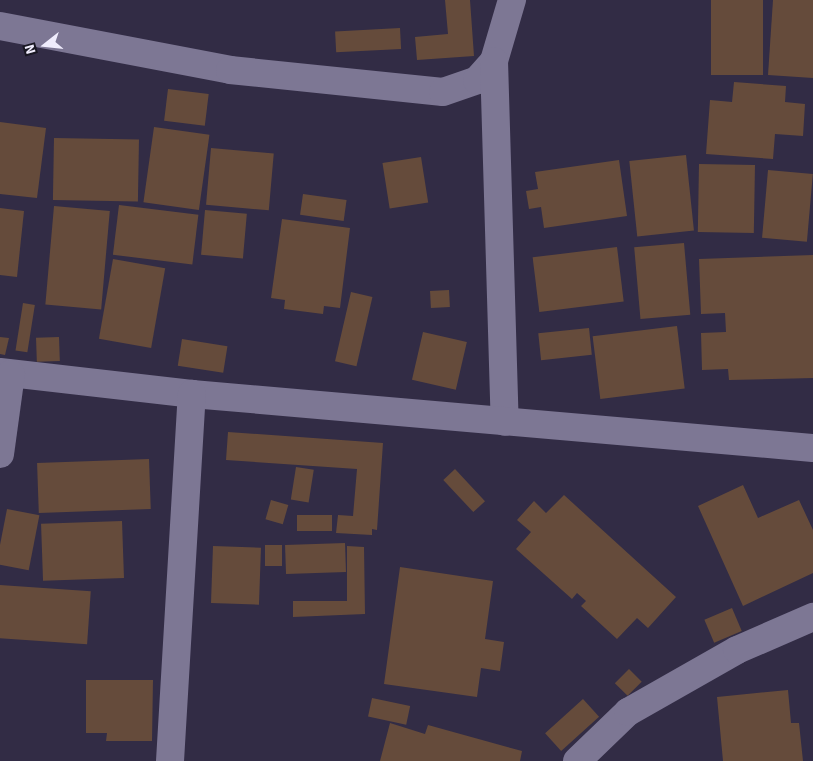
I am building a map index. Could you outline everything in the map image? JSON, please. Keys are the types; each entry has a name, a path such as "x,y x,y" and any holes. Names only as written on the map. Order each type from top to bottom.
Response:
{"street":[{"path":"505,422 494,61 512,0"},
{"path":"0,26 230,70 443,92 477,80 494,61"},
{"path":"0,454 5,373 192,394 813,448"},
{"path":"170,761 192,394"},
{"path":"577,761 628,712 737,650 813,616"}],"building":[{"path":"445,0 470,0 474,56 417,60 415,37 448,34"},
{"path":"711,0 763,0 763,75 711,75"},
{"path":"773,0 813,0 813,78 768,75"},
{"path":"400,28 401,49 336,52 335,31"},
{"path":"734,82 786,86 785,102 805,104 803,136 775,134 773,159 706,154 710,100 732,102"},
{"path":"168,89 209,94 205,126 164,121"},
{"path":"0,122 46,128 37,198 0,194"},
{"path":"154,127 209,135 199,210 143,202"},
{"path":"54,138 139,139 138,201 53,200"},
{"path":"211,148 274,153 269,210 206,205"},
{"path":"686,155 694,231 637,237 629,161"},
{"path":"421,157 428,202 390,209 382,163"},
{"path":"619,160 627,216 544,228 541,207 529,209 526,191 538,189 535,172"},
{"path":"699,164 755,165 754,233 698,232"},
{"path":"768,170 813,174 807,242 762,238"},
{"path":"303,194 347,200 344,221 300,215"},
{"path":"119,205 198,215 192,264 113,255"},
{"path":"54,206 110,211 101,310 45,305"},
{"path":"0,208 24,211 17,277 0,275"},
{"path":"205,210 247,214 243,258 201,255"},
{"path":"282,219 350,228 340,308 324,306 323,314 284,309 285,300 271,298"},
{"path":"684,243 690,315 640,319 634,247"},
{"path":"617,247 624,302 539,312 533,257"},
{"path":"813,255 813,378 729,380 728,369 702,370 701,333 726,332 725,313 701,314 699,259"},
{"path":"113,259 165,268 151,348 99,339"},
{"path":"449,290 450,307 431,308 430,291"},
{"path":"351,292 372,297 356,366 335,361"},
{"path":"23,303 35,305 27,352 15,350"},
{"path":"677,326 685,389 600,399 593,336"},
{"path":"589,328 592,355 541,360 538,333"},
{"path":"423,332 467,342 456,390 412,380"},
{"path":"0,337 9,338 5,355 0,354"},
{"path":"59,337 60,361 37,362 36,338"},
{"path":"182,339 227,346 223,373 178,366"},
{"path":"228,432 383,443 377,530 372,529 372,535 336,533 338,515 353,516 357,469 226,460"},
{"path":"149,459 151,509 39,513 37,463"},
{"path":"296,467 314,470 309,502 291,500"},
{"path":"455,469 485,501 473,512 443,480"},
{"path":"743,485 758,518 799,500 813,530 813,573 743,606 698,506"},
{"path":"564,495 676,597 648,628 637,618 617,639 581,606 586,601 577,593 572,599 516,549 531,532 517,520 534,501 546,513"},
{"path":"271,500 288,505 283,524 265,519"},
{"path":"7,509 39,515 29,570 0,565 0,545"},
{"path":"297,515 332,515 332,531 297,531"},
{"path":"122,521 124,578 43,581 41,524"},
{"path":"345,543 346,572 286,574 285,545"},
{"path":"265,545 282,545 282,566 265,566"},
{"path":"213,546 261,548 259,605 211,603"},
{"path":"347,546 364,547 365,614 293,617 293,601 347,601"},
{"path":"400,567 493,581 485,639 504,642 500,671 481,668 477,697 384,684"},
{"path":"0,585 91,591 87,644 0,638"},
{"path":"732,608 742,631 714,643 704,620"},
{"path":"629,669 642,682 628,696 615,683"},
{"path":"86,680 153,680 152,741 106,741 107,733 86,733"},
{"path":"788,690 791,723 799,723 803,761 723,761 717,697"},
{"path":"372,698 410,706 406,725 368,717"},
{"path":"583,699 599,717 561,751 545,733"},
{"path":"390,723 425,734 428,725 522,751 520,761 380,761"}]}
